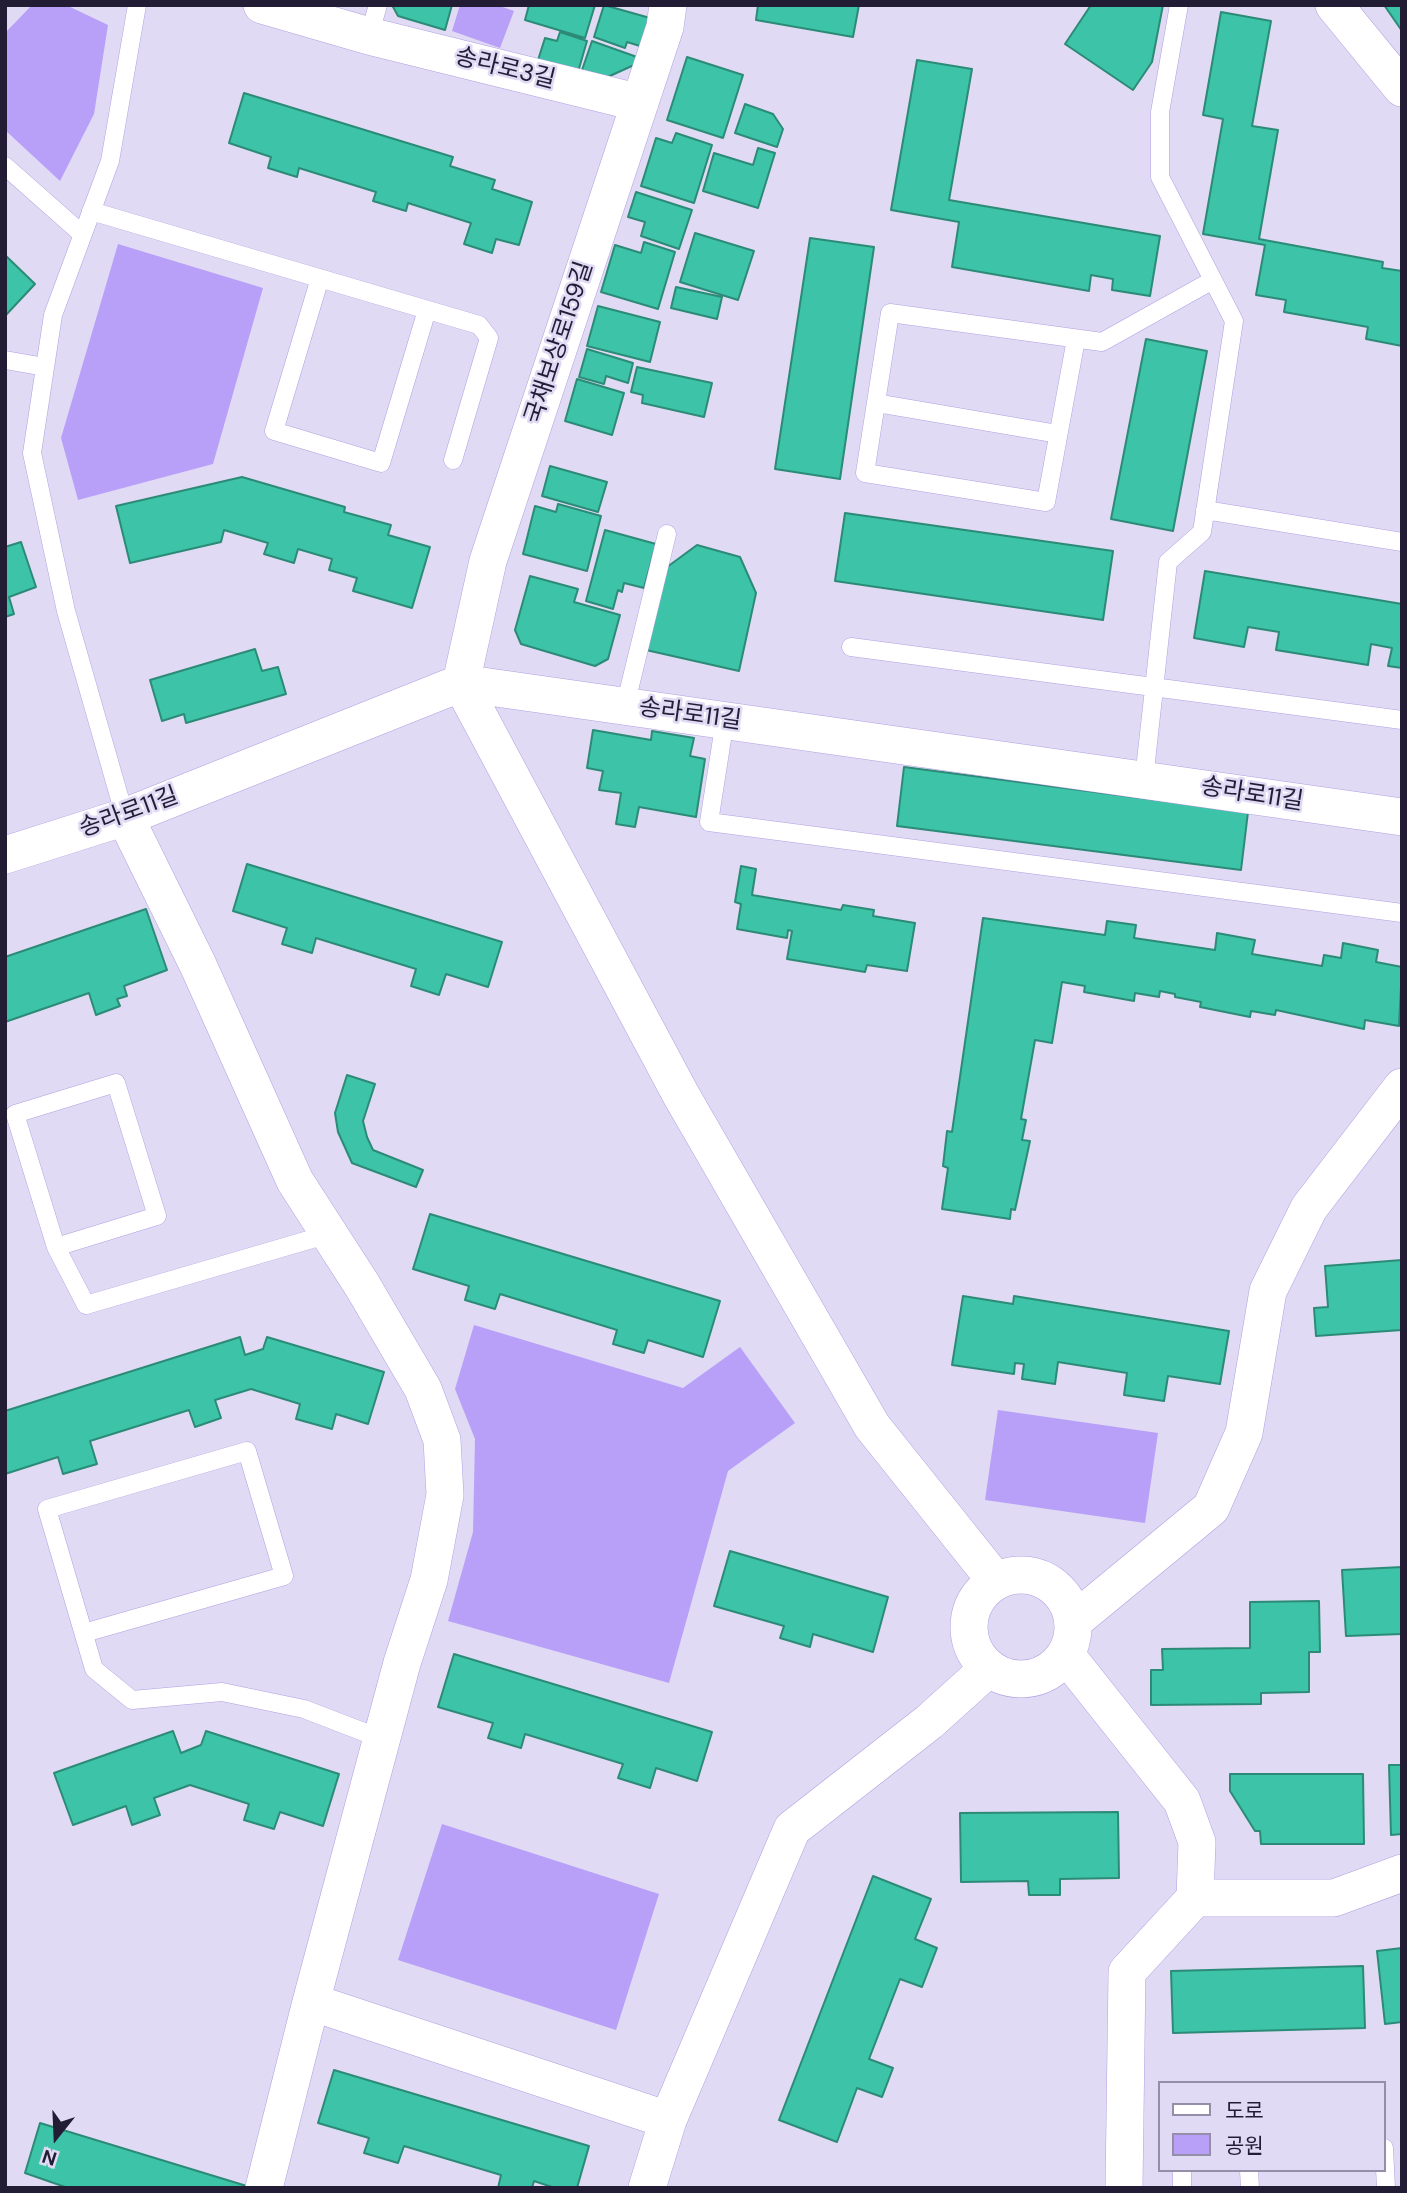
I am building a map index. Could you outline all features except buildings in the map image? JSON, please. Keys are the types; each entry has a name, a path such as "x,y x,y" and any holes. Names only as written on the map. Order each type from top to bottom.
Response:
{"street":[{"name":"송라로3길","path":"262,5 373,21 640,103"},
{"name":"국채보상로159길","path":"461,683 488,561 665,27 668,5"},
{"path":"1334,5 1402,88"},
{"path":"461,683 681,1095 872,1426 995,1580"},
{"name":"송라로11길","path":"5,855 125,817 461,683 1402,817"},
{"path":"125,817 198,965 295,1181 423,1389 442,1440 444,1495 429,1580 310,2002 264,2188"},
{"path":"1124,2188 1127,1972 1195,1898 1197,1842 1182,1801 1070,1638 1058,1588 1043,1578 1025,1575 995,1580 977,1601 969,1624 977,1656 989,1668 1004,1676 1020,1679 1038,1677 1054,1669 1070,1638 1211,1508 1244,1433 1268,1291 1309,1208 1402,1087"},
{"path":"647,2188 668,2120 792,1829 929,1722 989,1668"},
{"path":"1195,1898 1334,1898 1402,1873"},
{"path":"310,2002 668,2120"}],"lane":[{"path":"125,817 66,611 32,453 52,315 110,161 137,5"},
{"path":"1144,779 1168,562 1202,532 1234,321 1160,177 1160,112 1179,5"},
{"path":"5,166 82,234"},
{"path":"91,211 479,325 489,338 453,460"},
{"path":"320,278 274,431 381,463 427,310"},
{"path":"1076,339 1046,502 865,473 890,313 1102,342 1213,281"},
{"path":"5,360 45,367"},
{"path":"876,403 1058,434"},
{"path":"1205,510 1402,542"},
{"path":"625,706 667,534"},
{"path":"851,648 1402,720"},
{"path":"725,720 709,822 1402,913"},
{"path":"56,1247 157,1216 116,1083 15,1114 56,1247 86,1305 329,1234"},
{"path":"84,1633 284,1576 247,1451 47,1509 94,1669 132,1700 222,1692 304,1709 382,1739"}],"green space":[{"path":"32,5 66,5 108,25 94,114 60,181 5,130 5,33"},
{"path":"460,5 497,5 514,11 500,48 452,31"},
{"path":"118,244 263,288 213,464 78,500 61,438"},
{"path":"474,1325 683,1388 740,1347 795,1423 728,1471 669,1683 448,1621 473,1532 475,1439 455,1389"},
{"path":"998,1410 1158,1433 1145,1523 985,1500"},
{"path":"442,1824 659,1894 616,2030 398,1960"}]}
